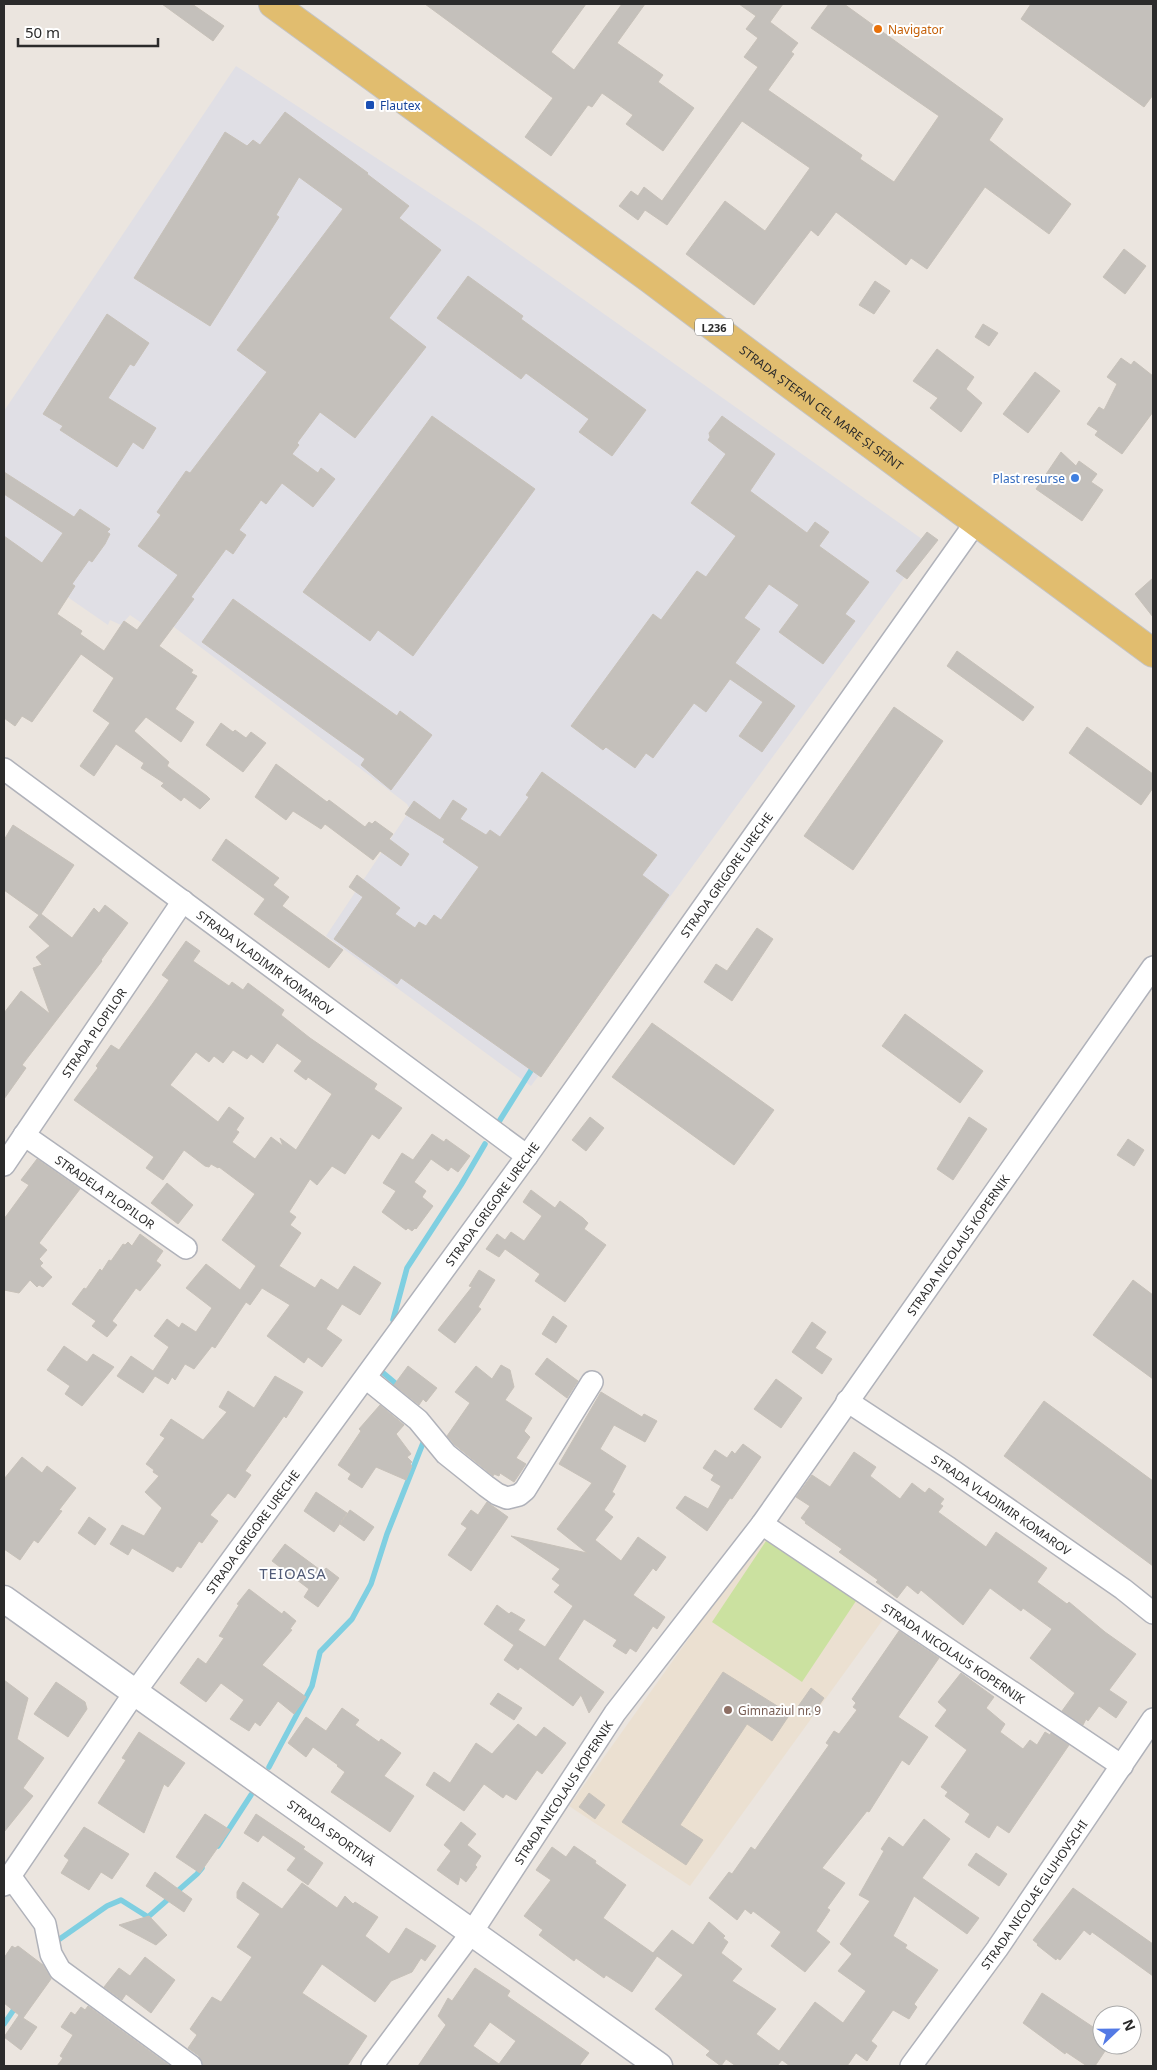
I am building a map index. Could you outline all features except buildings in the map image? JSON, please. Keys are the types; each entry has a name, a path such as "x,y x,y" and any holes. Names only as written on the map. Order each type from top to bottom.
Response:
{"main road":[{"name":"STRADA ȘTEFAN CEL MARE ȘI SFÎNT","path":"273,4 650,279 1153,653"}],"street":[{"name":"STRADA GRIGORE URECHE","path":"7,1880 135,1692 527,1156 976,522"},
{"name":"STRADA VLADIMIR KOMAROV","path":"4,769 527,1156"},
{"name":"STRADA PLOPILOR","path":"4,1165 183,901"},
{"name":"STRADA NICOLAUS KOPERNIK","path":"372,2066 472,1932 616,1714 762,1524 1153,967"},
{"name":"STRADELA PLOPILOR","path":"24,1135 186,1248"},
{"path":"366,1378 418,1420 446,1454 497,1494 507,1498 518,1495 525,1490 592,1382"},
{"name":"STRADA VLADIMIR KOMAROV","path":"848,1401 949,1468 1153,1612"},
{"name":"STRADA NICOLAUS KOPERNIK","path":"762,1524 1122,1766"},
{"name":"STRADA SPORTIVĂ","path":"4,1599 659,2066"},
{"name":"STRADA NICOLAE GLUHOVSCHI","path":"911,2066 997,1949 1153,1718"},
{"path":"7,1880 45,1924 51,1954 60,1970 191,2066"}],"shaded area":[{"path":"236,66 477,224 929,544 531,1086 326,936 410,810 407,804 170,624 160,636 130,615 121,625 110,620 108,625 4,553 4,411"},
{"name":"Gimnaziul nr. 9","path":"762,1536 887,1614 690,1886 569,1806"}],"green space":[{"path":"766,1541 858,1598 802,1682 712,1622"}],"waterway":[{"path":"495,1128 535,1064"},
{"path":"393,1320 407,1268 461,1185 485,1144"},
{"path":"381,1371 400,1387"},
{"path":"269,1767 312,1686 320,1652 352,1619 371,1584 387,1534 423,1443"},
{"path":"218,1846 251,1795"},
{"path":"54,1943 107,1906 121,1900 148,1917 202,1868"},
{"path":"4,2024 17,2005"}],"place":[{"name":"Navigator","path":"878,29"},
{"name":"Flautex","path":"370,105"},
{"name":"Plast resurse","path":"1075,478"},
{"name":"Gimnaziul nr. 9","path":"728,1710"}],"district":[{"name":"TEIOASA","path":"293,1573"}]}
